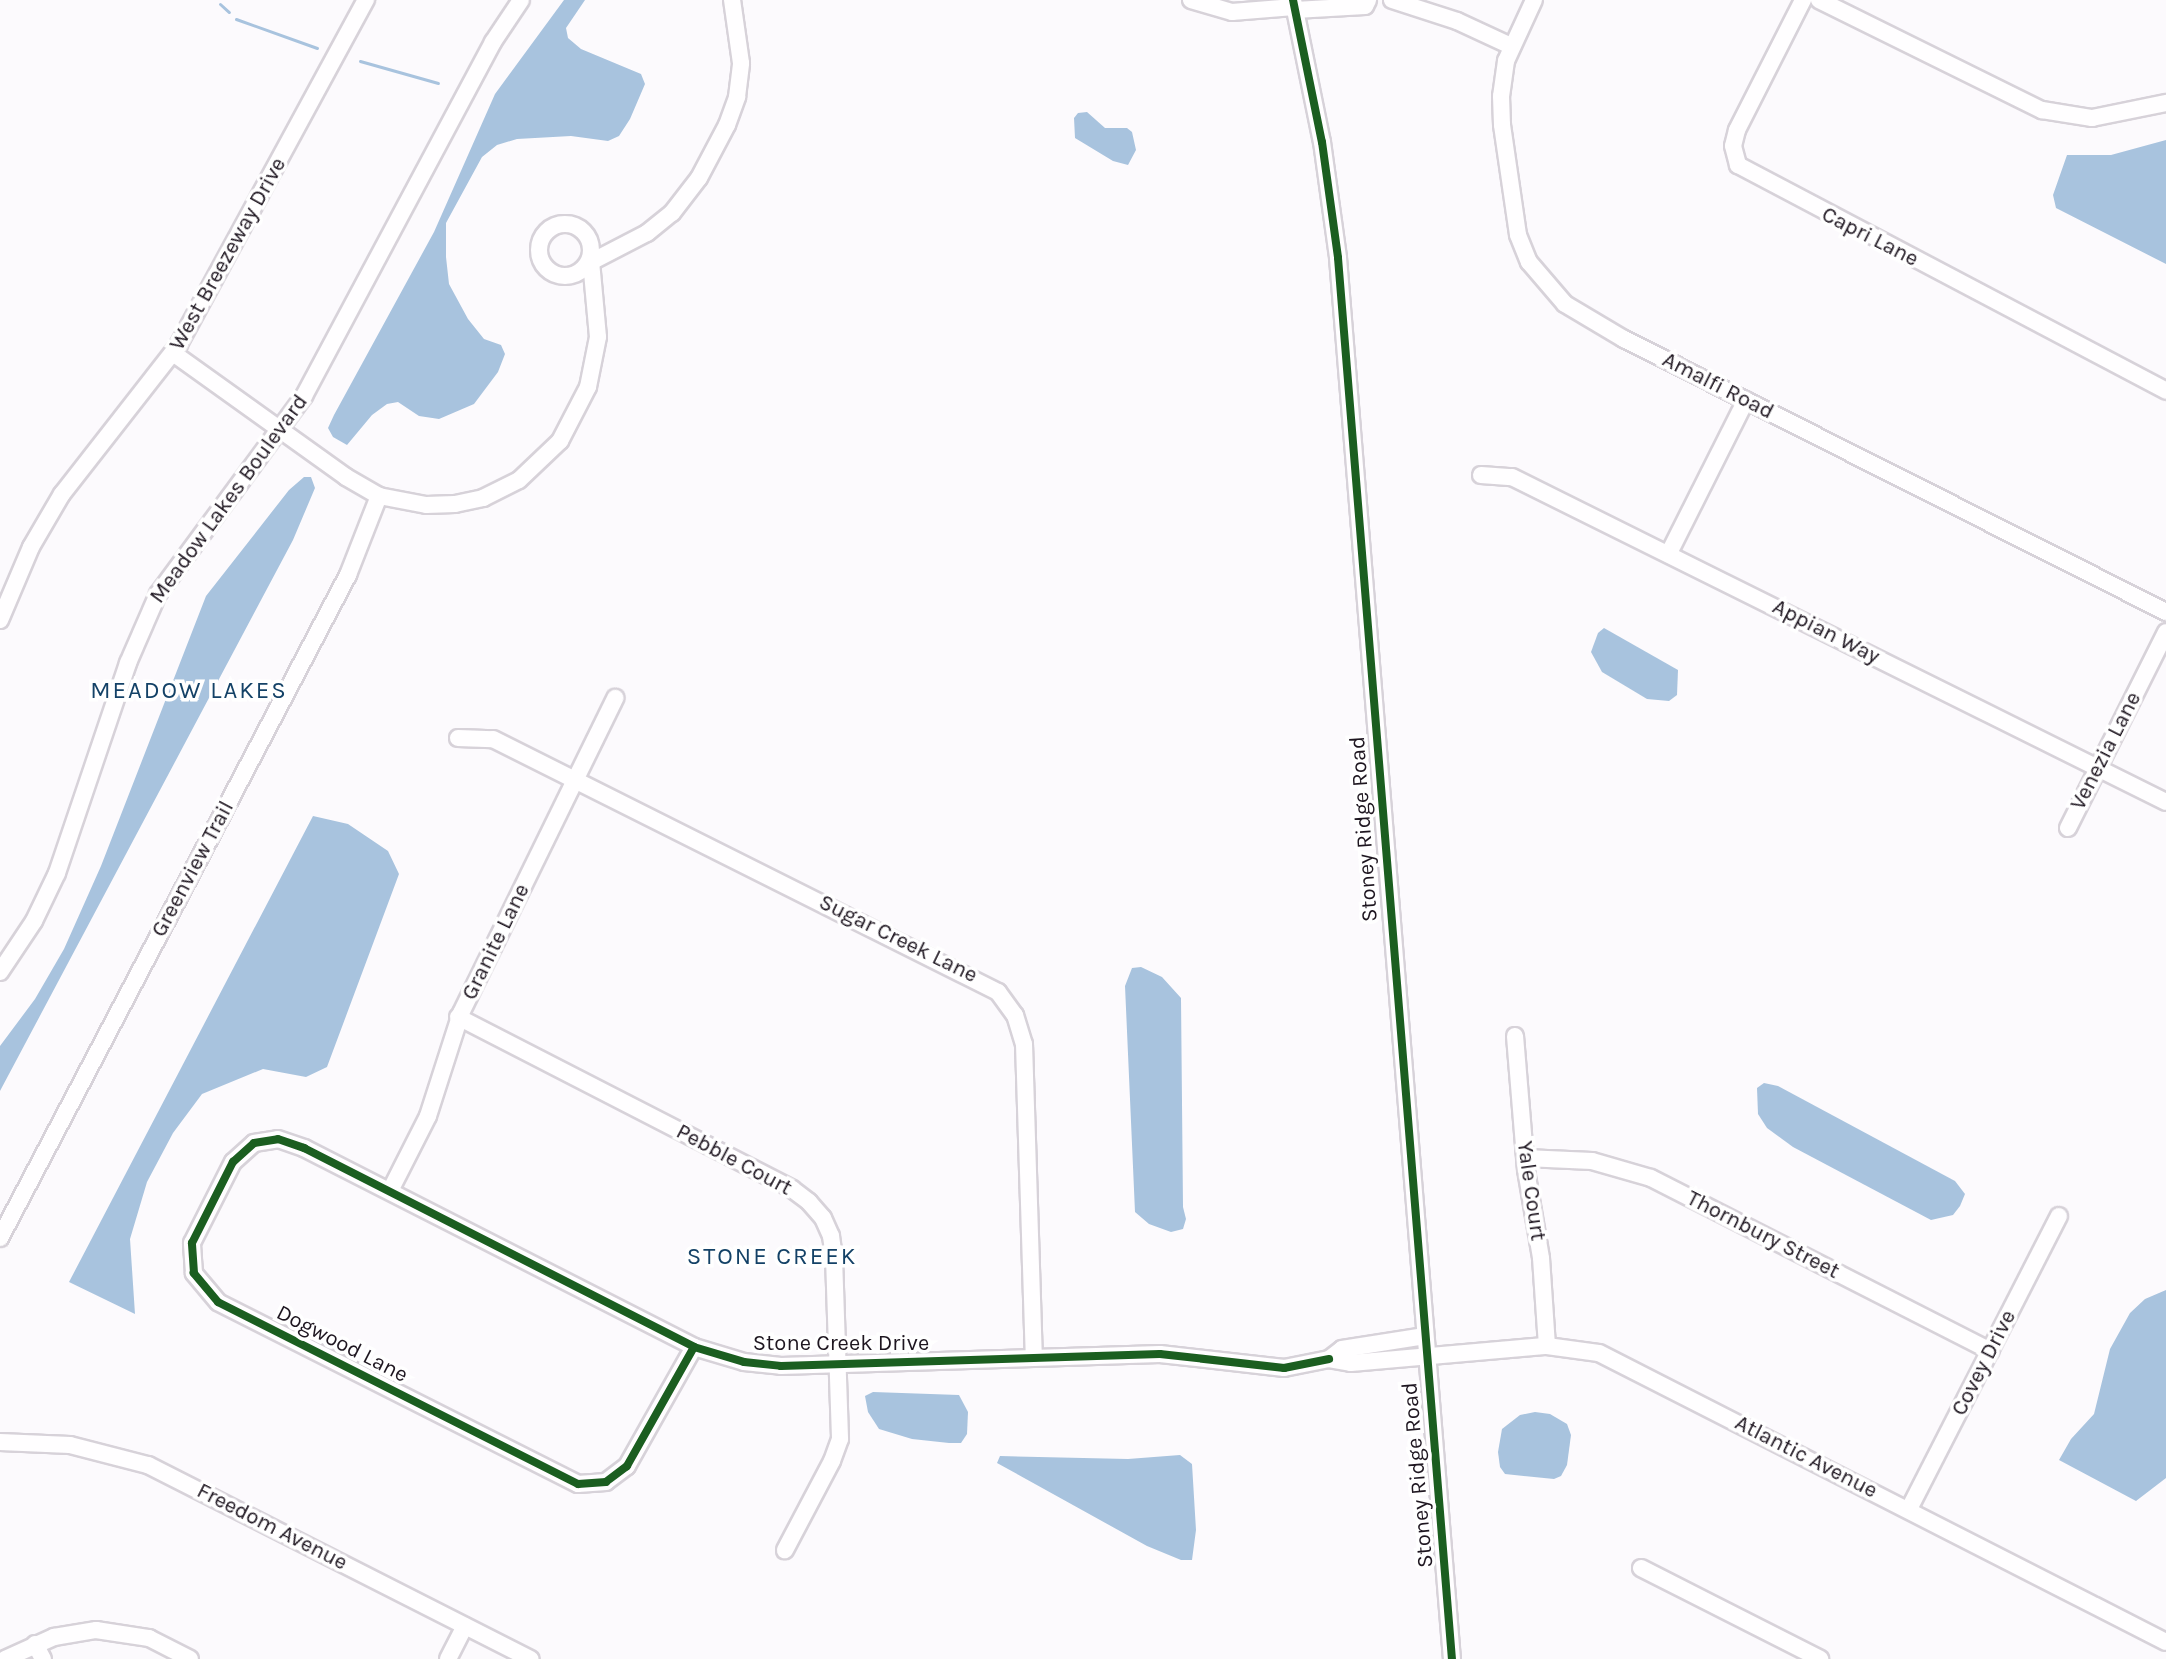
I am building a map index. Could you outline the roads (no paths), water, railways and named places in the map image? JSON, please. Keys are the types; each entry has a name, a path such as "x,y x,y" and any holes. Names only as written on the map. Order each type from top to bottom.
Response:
{"street":[{"name":"West Breezeway Drive","path":"0,620 31,547 70,481 173,353 267,187 366,0"},
{"name":"Meadow Lakes Boulevard","path":"0,972 34,921 57,873 128,663 158,594 304,396 493,42 521,0"},
{"path":"173,353 346,477 379,496 435,505 483,498 519,480 551,452 584,396 595,366 598,324 591,262 657,226 680,205 699,178 727,125 737,97 741,63 732,0"},
{"path":"1191,0 1232,12 1294,5 1365,6 1368,0"},
{"path":"1392,0 1457,21 1511,46"},
{"name":"Amalfi Road","path":"1534,0 1511,46 1502,86 1502,125 1514,221 1529,262 1547,286 1582,317 2166,612"},
{"name":"Capri Lane","path":"1803,0 1737,130 1733,146 1738,165 2166,391"},
{"path":"1819,0 2042,110 2092,118 2166,103"},
{"name":"Stoney Ridge Road","path":"1294,5 1322,142 1338,258 1452,1659"},
{"path":"1669,553 1746,400"},
{"name":"Appian Way","path":"1481,475 1512,477 2166,802"},
{"name":"Greenview Trail","path":"0,1238 348,575 379,496"},
{"name":"Venezia Lane","path":"2068,828 2166,632"},
{"name":"Granite Lane","path":"390,1191 428,1116 458,1017 615,698"},
{"name":"Sugar Creek Lane","path":"458,738 493,739 983,981 1005,999 1018,1022 1025,1053 1034,1358"},
{"name":"Pebble Court","path":"458,1017 809,1202 823,1218 833,1244 838,1446 785,1550"},
{"name":"Yale Court","path":"1515,1036 1525,1158 1541,1258 1547,1346"},
{"name":"Dogwood Lane","path":"390,1191 292,1142 273,1138 254,1143 233,1162 196,1232 190,1254 194,1273 218,1302 578,1484 606,1482 627,1466 694,1347"},
{"name":"Thornbury Street","path":"1525,1158 1592,1161 1651,1178 1990,1351"},
{"name":"Stone Creek Drive","path":"390,1191 694,1347 759,1365 1160,1354 1284,1368 1329,1359 1342,1349 1425,1336"},
{"name":"Covey Drive","path":"1909,1509 2059,1216"},
{"name":"Atlantic Avenue","path":"1427,1356 1547,1346 1579,1348 1609,1357 2166,1642"},
{"name":"Stone Creek Drive","path":"1329,1359 1340,1364 1427,1356"},
{"name":"Freedom Avenue","path":"0,1442 70,1445 148,1465 531,1659"},
{"path":"1641,1568 1820,1659"},
{"path":"448,1659 465,1626"},
{"path":"5,1659 39,1651 83,1630 112,1630 160,1642 190,1659"}],"water":[{"path":"564,0 585,0 566,28 568,38 581,49 641,74 645,84 630,119 619,136 608,141 571,136 517,139 497,145 482,157 446,223 446,257 449,284 468,319 484,339 501,345 505,354 498,372 474,404 439,419 419,416 398,402 387,404 372,415 347,445 333,437 328,428 334,415 434,232 495,94"},
{"path":"1087,112 1105,128 1127,128 1132,132 1136,150 1128,165 1113,161 1075,138 1074,118 1078,113"},
{"path":"2166,140 2166,264 2056,208 2053,195 2067,155 2111,155"},
{"path":"304,477 311,477 315,488 293,540 0,1091 0,1046 35,999 64,949 101,866 206,596 289,490"},
{"path":"1604,628 1678,670 1677,695 1669,701 1647,699 1602,672 1591,652 1598,633"},
{"path":"313,816 348,824 388,851 399,874 327,1067 306,1077 263,1069 202,1094 173,1133 147,1182 130,1239 135,1314 69,1282"},
{"path":"1141,967 1162,977 1181,998 1183,1207 1186,1219 1183,1229 1171,1232 1149,1224 1135,1212 1125,986 1132,968"},
{"path":"1764,1083 1778,1086 1955,1181 1965,1194 1960,1206 1953,1215 1931,1220 1793,1147 1767,1128 1758,1114 1757,1088"},
{"path":"2166,1290 2166,1478 2136,1501 2059,1460 2071,1439 2094,1414 2110,1349 2130,1313 2145,1299"},
{"path":"873,1392 959,1395 968,1412 967,1434 961,1443 949,1443 912,1439 879,1429 868,1412 865,1396"},
{"path":"1535,1412 1550,1414 1567,1424 1571,1435 1567,1465 1561,1476 1554,1479 1505,1474 1500,1467 1498,1452 1502,1429 1520,1415"},
{"path":"1180,1455 1192,1464 1196,1530 1192,1560 1181,1560 1147,1546 997,1463 1000,1456 1128,1459"}],"waterway":[{"path":"220,4 229,12"},
{"path":"236,19 317,48"},
{"path":"360,61 438,83"}],"district":[{"name":"MEADOW LAKES","path":"189,691"},
{"name":"STONE CREEK","path":"772,1257"}]}
